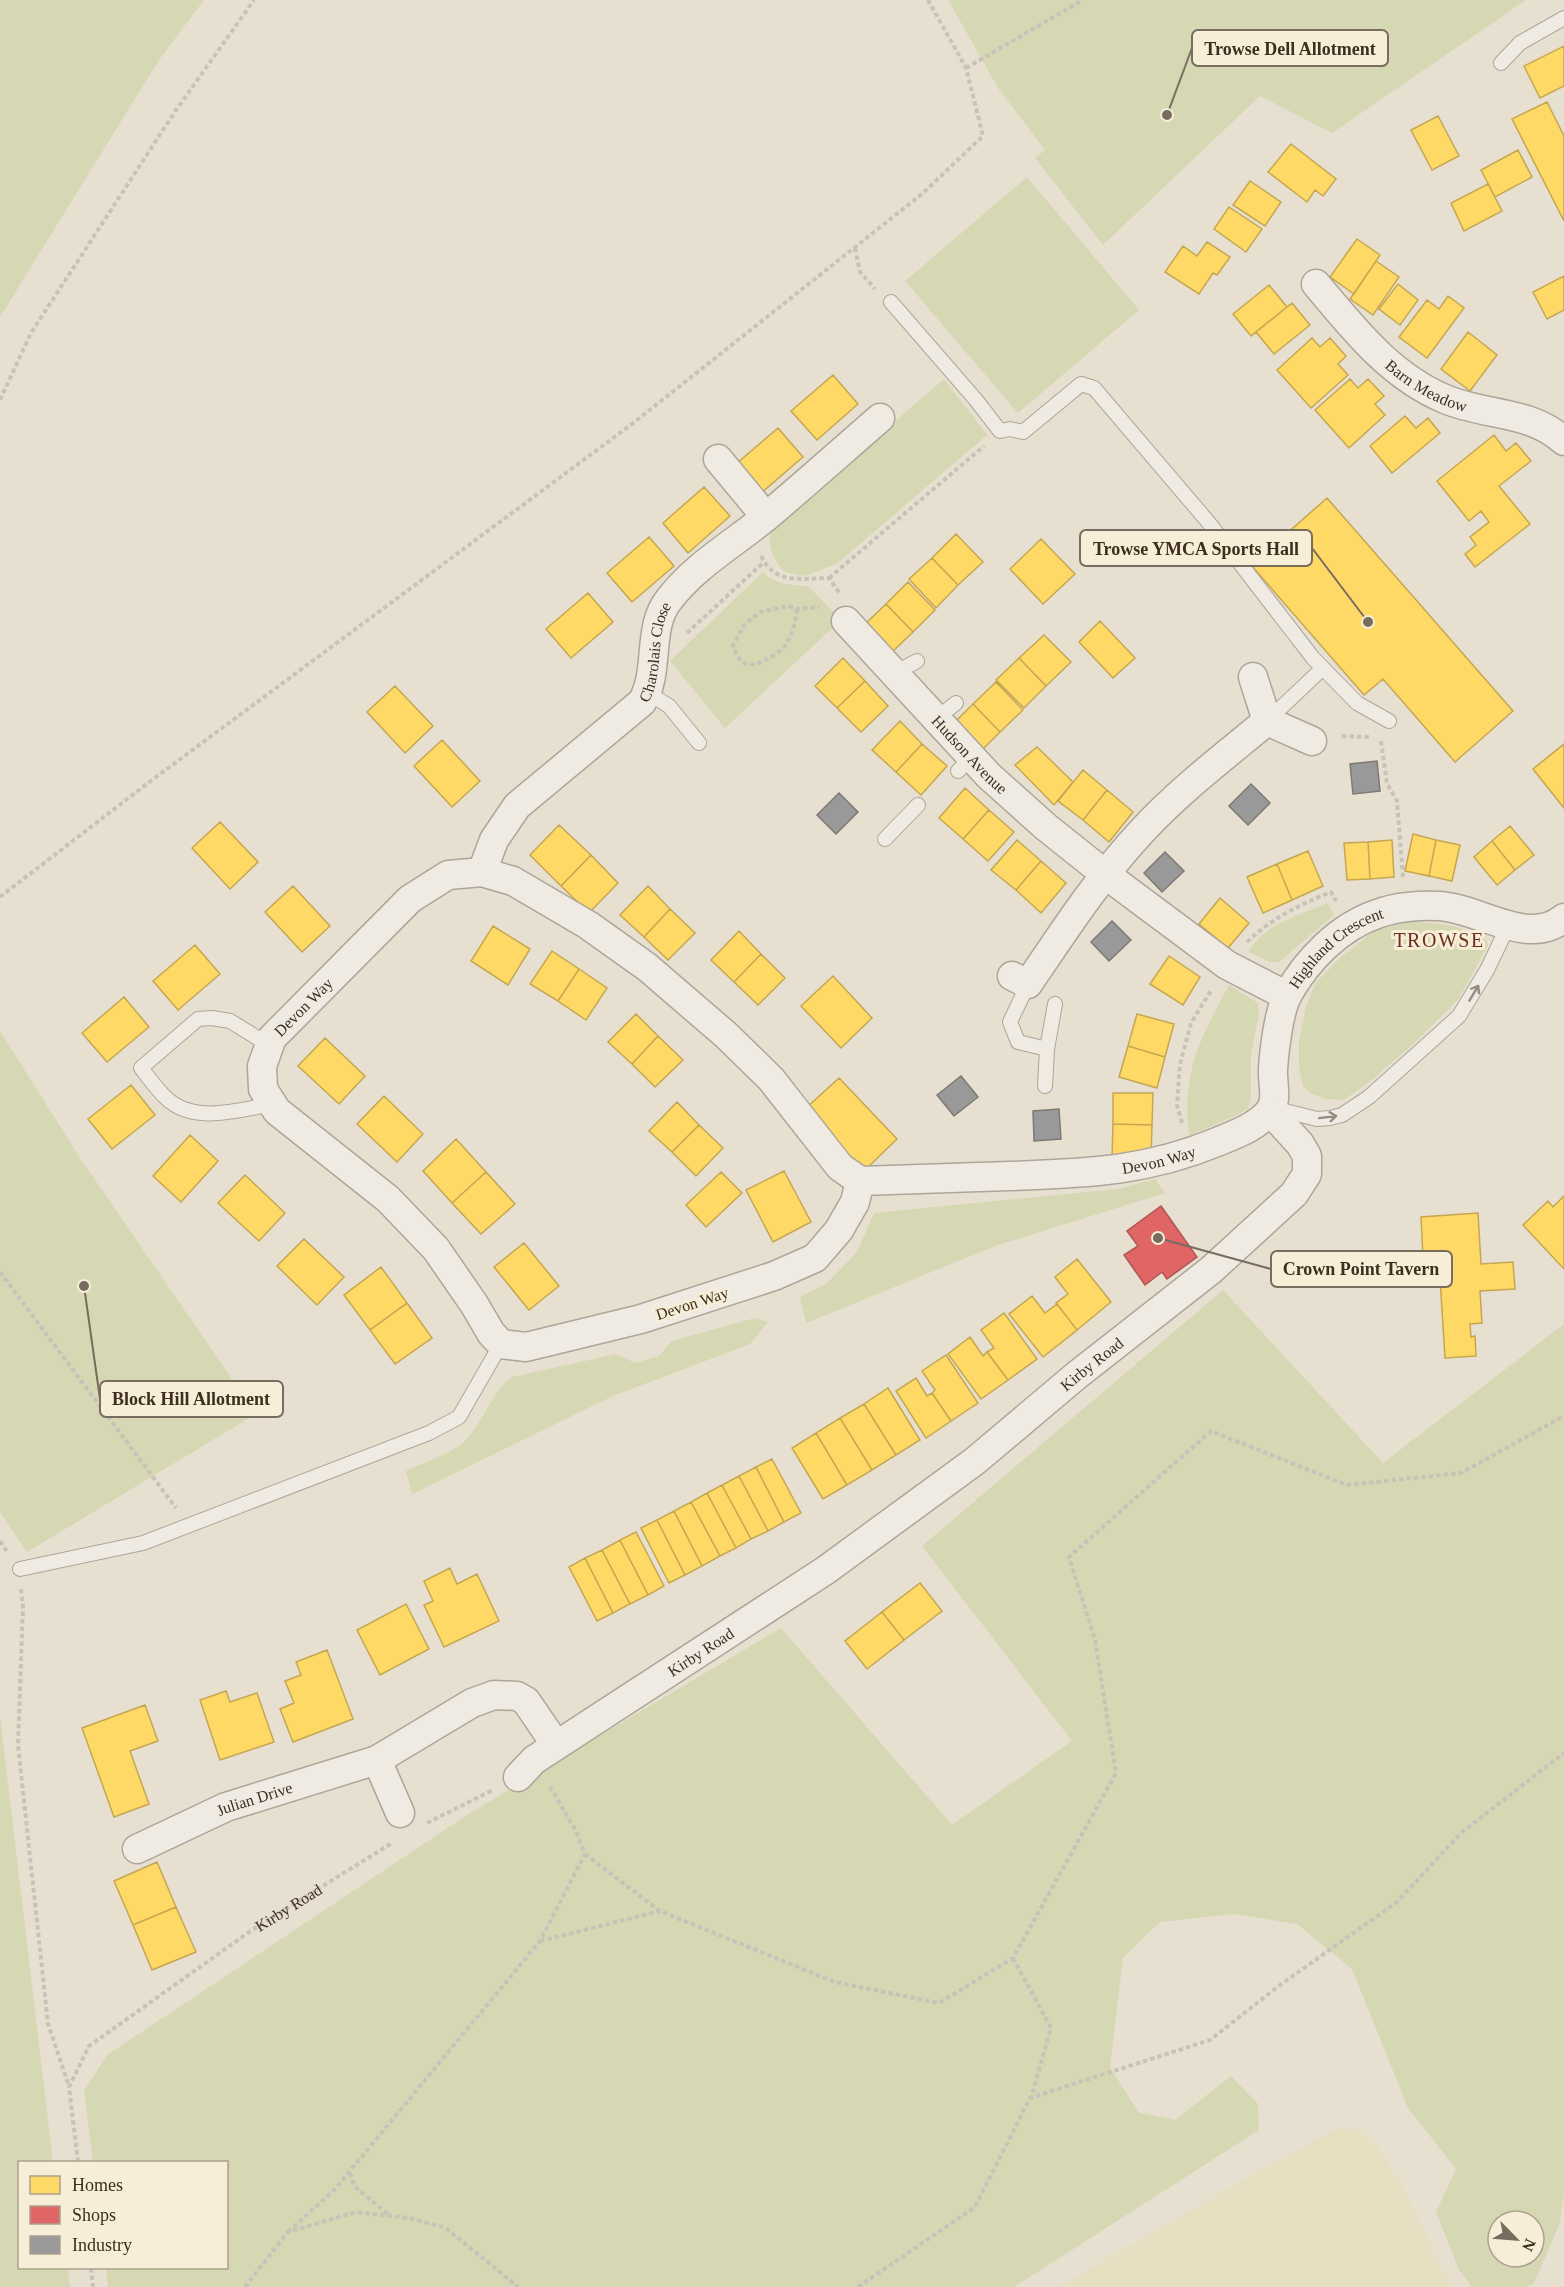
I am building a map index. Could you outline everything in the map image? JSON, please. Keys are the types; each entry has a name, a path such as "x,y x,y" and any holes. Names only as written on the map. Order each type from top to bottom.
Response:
{"street":[{"name":"Barn Meadow","path":"1316,285 1359,336 1393,367 1419,386 1445,399 1464,405 1524,418 1541,425 1564,441"},
{"name":"Charolais Close","path":"482,872 494,840 518,806 642,702 648,693 659,617 667,601 695,573 766,517 880,418"},
{"path":"718,459 766,517"},
{"name":"Hudson Avenue","path":"846,621 905,668 946,711 965,764 989,776 1046,827 1105,874 1227,965 1287,996"},
{"path":"1253,677 1267,721 1312,741"},
{"path":"1020,980 1143,830 1186,789 1267,721"},
{"name":"Devon Way","path":"860,1181 855,1202 839,1230 815,1258 774,1276 641,1319 526,1347 501,1344 491,1333 474,1304 435,1249 388,1199 277,1111 263,1089 262,1066 272,1038 410,899 448,875 482,872 513,880 588,925 646,968 726,1035 771,1079 840,1167 860,1181 1101,1172 1148,1165 1190,1153 1246,1130 1271,1109"},
{"name":"Highland Crescent","path":"1271,1109 1275,1088 1274,1052 1287,996 1312,959 1349,927 1377,914 1405,908 1440,906 1533,931 1545,928 1564,918"},
{"name":"Kirby Road","path":"536,1761 826,1570 975,1461 1077,1375 1210,1270 1294,1194 1307,1174 1307,1156 1271,1109"},
{"name":"Julian Drive","path":"137,1850 226,1807 377,1760 472,1703 494,1695 517,1696 526,1701 536,1761"},
{"path":"377,1760 406,1827"}],"lane":[{"path":"1502,63 1520,43 1564,18"},
{"path":"891,302 1000,431 1010,429 1023,432 1081,384 1094,388 1204,517 1323,668 1357,703 1389,721"},
{"path":"1267,721 1323,668"},
{"path":"648,693 669,706 699,743"},
{"path":"885,839 918,805"},
{"path":"1271,1109 1317,1119 1330,1118 1342,1115 1369,1098 1459,1016 1487,970 1509,924"},
{"path":"1020,980 1010,1022 1018,1042 1047,1049"},
{"path":"1045,1086 1047,1049 1055,1004"},
{"path":"269,1045 230,1021 212,1018 198,1019 141,1068 166,1098 186,1111 218,1113 272,1104"},
{"path":"20,1569 143,1543 429,1433 459,1417 501,1344"}],"path":[{"path":"0,400 31,333 174,113 254,0"},
{"path":"0,897 148,783 632,424 921,194 983,136 966,68 928,0"},
{"path":"966,68 1083,0"},
{"path":"855,248 860,272 871,286 891,302"},
{"path":"766,517 759,534 759,552 764,562 779,577 830,578 1000,431"},
{"path":"655,650 669,650 764,562"},
{"path":"830,578 840,594 846,621"},
{"path":"788,606 797,609 795,624 788,642 775,655 756,665 746,665 736,656 733,645 744,625 760,612 788,606"},
{"path":"1312,741 1330,736 1381,738 1387,784 1397,801 1405,908"},
{"path":"0,1272 188,1526"},
{"path":"536,1761 576,1831 585,1854 660,1911 834,1982 939,2003 1013,1959 1116,1773 1095,1640 1070,1557 1211,1431 1347,1485 1461,1473 1564,1416"},
{"path":"0,1541 20,1569 23,1606 18,1745 48,2024 69,2087 78,2161"},
{"path":"1030,2098 1210,2040 1280,1985 1397,1902 1460,1834 1564,1753"},
{"name":"Kirby Road","path":"69,2087 89,2046 252,1930 406,1827 536,1761"},
{"path":"245,2287 288,2232 335,2189 540,1941 585,1854"},
{"path":"540,1941 660,1911"},
{"path":"858,2287 975,2207 1030,2098 1050,2028 1013,1959"},
{"path":"349,2172 354,2186 389,2215"},
{"path":"288,2232 356,2212 389,2215 446,2228 518,2287"},
{"path":"91,2269 93,2287"}],"shaded area":[{"path":"1338,2128 1362,2131 1377,2145 1404,2189 1444,2273 1455,2287 1058,2287 1262,2169"}],"green space":[{"path":"0,0 204,0 159,60 0,317"},
{"path":"948,0 1526,0 1332,133 1260,96 1103,245 1035,158 1045,150 998,88"},
{"path":"1027,177 1139,310 1018,413 905,281"},
{"path":"944,379 987,435 838,563 805,576 784,572 771,551 770,540 773,527"},
{"path":"763,572 778,582 808,586 841,620 725,728 670,661"},
{"path":"1327,903 1334,915 1279,962 1270,962 1249,952 1263,934 1284,921"},
{"path":"1414,921 1454,926 1485,938 1488,945 1458,1000 1410,1047 1344,1100 1327,1099 1312,1094 1303,1086 1299,1067 1299,1042 1306,1006 1316,982 1341,957 1375,930"},
{"path":"1229,985 1258,1003 1259,1014 1251,1054 1251,1098 1248,1108 1241,1113 1189,1136 1188,1093 1195,1057 1209,1023"},
{"path":"0,1031 80,1158 256,1414 27,1552 0,1512"},
{"path":"1155,1179 1165,1193 998,1245 806,1323 800,1297 826,1284 857,1252 874,1213 1118,1189"},
{"path":"1223,1290 1383,1463 1564,1324 1564,2192 1560,2223 1546,2255 1546,2209 1486,2209 1486,2269 1540,2269 1534,2283 1526,2287 1472,2287 1459,2270 1436,2212 1456,2169 1408,2108 1352,1969 1297,1924 1234,1914 1160,1922 1123,1958 1110,2067 1138,2112 1175,2120 1231,2076 1258,2104 1259,2130 1014,2287 108,2287 106,2269 228,2269 228,2161 93,2161 84,2091 107,2055 470,1813 781,1628 952,1825 1072,1741 922,1546"},
{"path":"755,1318 768,1322 750,1344 613,1396 412,1494 406,1471 465,1441 477,1426 493,1398 512,1377 616,1354 635,1363 659,1356 672,1341"},
{"path":"0,1716 53,2161 18,2161 18,2269 68,2269 70,2287 0,2287"}],"building: Homes":[{"path":"1564,46 1564,86 1540,98 1524,66"},
{"path":"1547,102 1564,136 1564,221 1512,119"},
{"path":"1438,116 1459,156 1432,170 1411,130"},
{"path":"1291,144 1336,179 1323,196 1315,190 1307,202 1268,172"},
{"path":"1518,150 1532,177 1495,197 1481,170"},
{"path":"1250,181 1281,202 1265,226 1233,205"},
{"path":"1488,184 1502,211 1464,231 1451,203"},
{"path":"1229,207 1262,229 1246,252 1214,229"},
{"path":"1357,239 1380,255 1354,294 1330,277"},
{"path":"1207,242 1230,257 1217,275 1213,273 1199,294 1165,272 1183,246 1197,256"},
{"path":"1376,261 1399,277 1373,315 1350,299"},
{"path":"1564,276 1564,310 1547,319 1533,292"},
{"path":"1398,284 1418,300 1400,325 1379,309"},
{"path":"1269,285 1287,307 1251,336 1233,314"},
{"path":"1448,296 1464,308 1427,358 1399,337 1427,300 1439,309"},
{"path":"1292,303 1310,325 1274,354 1256,332"},
{"path":"1468,332 1497,355 1470,391 1441,369"},
{"path":"1312,338 1320,347 1330,338 1346,356 1338,364 1348,375 1311,408 1277,370"},
{"path":"833,375 858,404 817,440 791,411"},
{"path":"1350,379 1358,388 1368,379 1384,396 1375,404 1385,415 1349,448 1315,410"},
{"path":"1405,416 1416,428 1428,418 1440,433 1392,473 1370,446"},
{"path":"778,428 803,457 761,493 736,464"},
{"path":"1494,435 1506,451 1516,443 1531,461 1499,486 1530,524 1475,567 1465,554 1476,545 1470,537 1489,522 1481,511 1469,521 1437,481"},
{"path":"704,487 730,516 688,553 663,523"},
{"path":"1327,498 1513,711 1455,762 1383,679 1364,695 1251,565"},
{"path":"956,534 983,562 958,585 932,558"},
{"path":"649,537 674,566 632,602 607,573"},
{"path":"1041,539 1075,574 1043,604 1010,569"},
{"path":"932,558 958,585 936,608 909,579"},
{"path":"908,582 935,610 913,632 886,604"},
{"path":"588,593 613,622 571,658 546,629"},
{"path":"886,604 913,632 890,654 863,626"},
{"path":"1100,621 1135,658 1113,678 1079,642"},
{"path":"1044,635 1071,662 1046,686 1019,658"},
{"path":"843,658 865,681 837,708 815,686"},
{"path":"1019,658 1046,686 1024,708 996,680"},
{"path":"865,681 888,706 861,732 837,708"},
{"path":"996,682 1023,710 1000,732 973,704"},
{"path":"395,686 433,726 405,753 367,712"},
{"path":"973,704 1000,732 978,754 951,726"},
{"path":"900,721 922,744 896,772 872,750"},
{"path":"442,740 480,781 452,807 414,766"},
{"path":"922,744 947,766 921,795 896,772"},
{"path":"1564,744 1564,808 1533,769"},
{"path":"1037,747 1073,782 1054,805 1015,765"},
{"path":"1083,770 1107,790 1083,820 1058,801"},
{"path":"965,788 989,810 963,839 939,818"},
{"path":"1107,790 1133,812 1109,842 1083,820"},
{"path":"989,810 1014,832 988,861 963,839"},
{"path":"220,822 258,862 230,889 192,848"},
{"path":"559,825 591,855 561,886 530,855"},
{"path":"1510,826 1534,855 1515,870 1492,841"},
{"path":"1413,834 1436,840 1429,876 1405,871"},
{"path":"1017,840 1041,861 1016,890 991,870"},
{"path":"1392,840 1394,877 1370,879 1368,842"},
{"path":"1436,840 1460,845 1452,881 1429,876"},
{"path":"1492,841 1515,870 1497,885 1474,857"},
{"path":"1368,842 1370,879 1347,880 1344,843"},
{"path":"1308,851 1323,886 1292,900 1277,864"},
{"path":"591,855 618,883 589,913 561,886"},
{"path":"1041,861 1066,883 1041,913 1016,890"},
{"path":"1277,864 1292,900 1263,913 1247,877"},
{"path":"293,886 330,926 302,952 265,912"},
{"path":"648,886 670,909 644,937 620,915"},
{"path":"1220,898 1249,923 1228,948 1199,924"},
{"path":"670,909 695,933 668,960 644,937"},
{"path":"493,926 530,949 508,985 471,961"},
{"path":"739,931 761,954 734,982 711,960"},
{"path":"195,945 220,974 178,1010 153,981"},
{"path":"552,951 579,969 558,1001 530,984"},
{"path":"761,954 785,978 758,1005 734,982"},
{"path":"1169,956 1200,977 1183,1005 1150,984"},
{"path":"579,969 607,988 586,1020 558,1001"},
{"path":"833,976 872,1018 841,1048 801,1006"},
{"path":"124,997 149,1027 107,1062 82,1033"},
{"path":"636,1014 658,1036 632,1064 608,1042"},
{"path":"1137,1014 1174,1024 1165,1057 1128,1046"},
{"path":"658,1036 683,1060 655,1087 632,1064"},
{"path":"325,1038 365,1076 339,1104 298,1066"},
{"path":"1128,1046 1165,1057 1157,1088 1119,1077"},
{"path":"839,1078 897,1139 864,1171 805,1109"},
{"path":"131,1085 155,1115 112,1149 88,1119"},
{"path":"1113,1093 1153,1093 1152,1125 1113,1124"},
{"path":"384,1096 423,1134 397,1162 357,1124"},
{"path":"677,1102 699,1125 672,1152 649,1131"},
{"path":"1113,1124 1152,1125 1151,1159 1112,1158"},
{"path":"699,1125 723,1148 696,1176 672,1152"},
{"path":"190,1135 218,1161 181,1202 153,1176"},
{"path":"456,1139 486,1172 452,1203 423,1171"},
{"path":"784,1171 811,1222 773,1242 746,1190"},
{"path":"486,1172 515,1204 481,1234 452,1203"},
{"path":"721,1172 742,1193 706,1227 686,1205"},
{"path":"245,1175 285,1213 259,1241 218,1203"},
{"path":"1564,1196 1564,1269 1523,1225 1548,1201 1553,1207"},
{"path":"1478,1213 1481,1264 1513,1262 1515,1289 1480,1291 1482,1323 1470,1324 1471,1337 1475,1336 1476,1356 1445,1358 1440,1278 1424,1279 1421,1217"},
{"path":"304,1239 344,1277 317,1305 277,1266"},
{"path":"524,1243 559,1286 529,1310 494,1267"},
{"path":"1077,1259 1111,1302 1077,1330 1056,1303 1068,1294 1055,1277"},
{"path":"381,1267 407,1303 370,1330 344,1295"},
{"path":"1032,1296 1045,1313 1057,1304 1077,1330 1043,1357 1009,1314"},
{"path":"407,1303 432,1338 395,1364 370,1330"},
{"path":"1004,1313 1037,1359 1008,1380 987,1352 994,1348 981,1330"},
{"path":"970,1337 983,1356 987,1352 1008,1380 981,1399 948,1354"},
{"path":"946,1355 978,1403 951,1421 932,1393 935,1390 922,1371"},
{"path":"916,1378 927,1396 932,1393 951,1421 926,1438 896,1391"},
{"path":"888,1388 920,1440 896,1455 864,1404"},
{"path":"864,1404 896,1455 872,1470 840,1418"},
{"path":"840,1418 872,1470 847,1485 816,1433"},
{"path":"816,1433 847,1485 823,1499 792,1448"},
{"path":"772,1459 801,1513 784,1522 756,1467"},
{"path":"756,1467 784,1522 768,1531 739,1476"},
{"path":"739,1476 768,1531 751,1539 722,1485"},
{"path":"722,1485 751,1539 736,1548 707,1493"},
{"path":"707,1493 736,1548 720,1556 691,1502"},
{"path":"691,1502 720,1556 702,1566 674,1511"},
{"path":"674,1511 702,1566 685,1575 657,1520"},
{"path":"657,1520 685,1575 669,1583 641,1528"},
{"path":"636,1532 664,1586 648,1595 620,1540"},
{"path":"620,1540 648,1595 630,1604 602,1550"},
{"path":"602,1550 630,1604 613,1613 585,1558"},
{"path":"585,1558 613,1613 597,1621 569,1567"},
{"path":"450,1568 457,1584 477,1574 499,1621 444,1647 424,1605 433,1601 424,1581"},
{"path":"920,1583 942,1611 904,1640 882,1612"},
{"path":"406,1604 429,1649 380,1675 357,1630"},
{"path":"882,1612 904,1640 867,1669 845,1641"},
{"path":"327,1650 353,1719 293,1742 280,1709 294,1703 285,1681 301,1675 296,1662"},
{"path":"226,1691 230,1702 257,1693 274,1742 220,1760 200,1700"},
{"path":"145,1705 158,1741 130,1751 149,1804 114,1817 82,1728"},
{"path":"157,1862 176,1907 133,1925 114,1881"},
{"path":"176,1907 196,1952 152,1970 133,1925"}],"building: Shops":[{"path":"1161,1206 1197,1257 1167,1279 1162,1272 1145,1285 1124,1255 1138,1246 1127,1231"}],"building: Industry":[{"path":"1377,761 1380,791 1353,794 1350,764"},
{"path":"1251,784 1270,803 1248,825 1229,806"},
{"path":"839,793 858,812 836,834 817,815"},
{"path":"1165,852 1184,871 1162,892 1144,873"},
{"path":"1112,921 1131,940 1109,961 1091,942"},
{"path":"961,1076 978,1097 954,1116 937,1095"},
{"path":"1059,1109 1061,1139 1034,1141 1033,1111"}],"place":[{"name":"Trowse Dell Allotment","path":"1167,115"},
{"name":"Trowse YMCA Sports Hall","path":"1368,622"},
{"name":"Crown Point Tavern","path":"1158,1238"},
{"name":"Block Hill Allotment","path":"84,1286"}],"district":[{"name":"TROWSE","path":"1439,940"}]}
